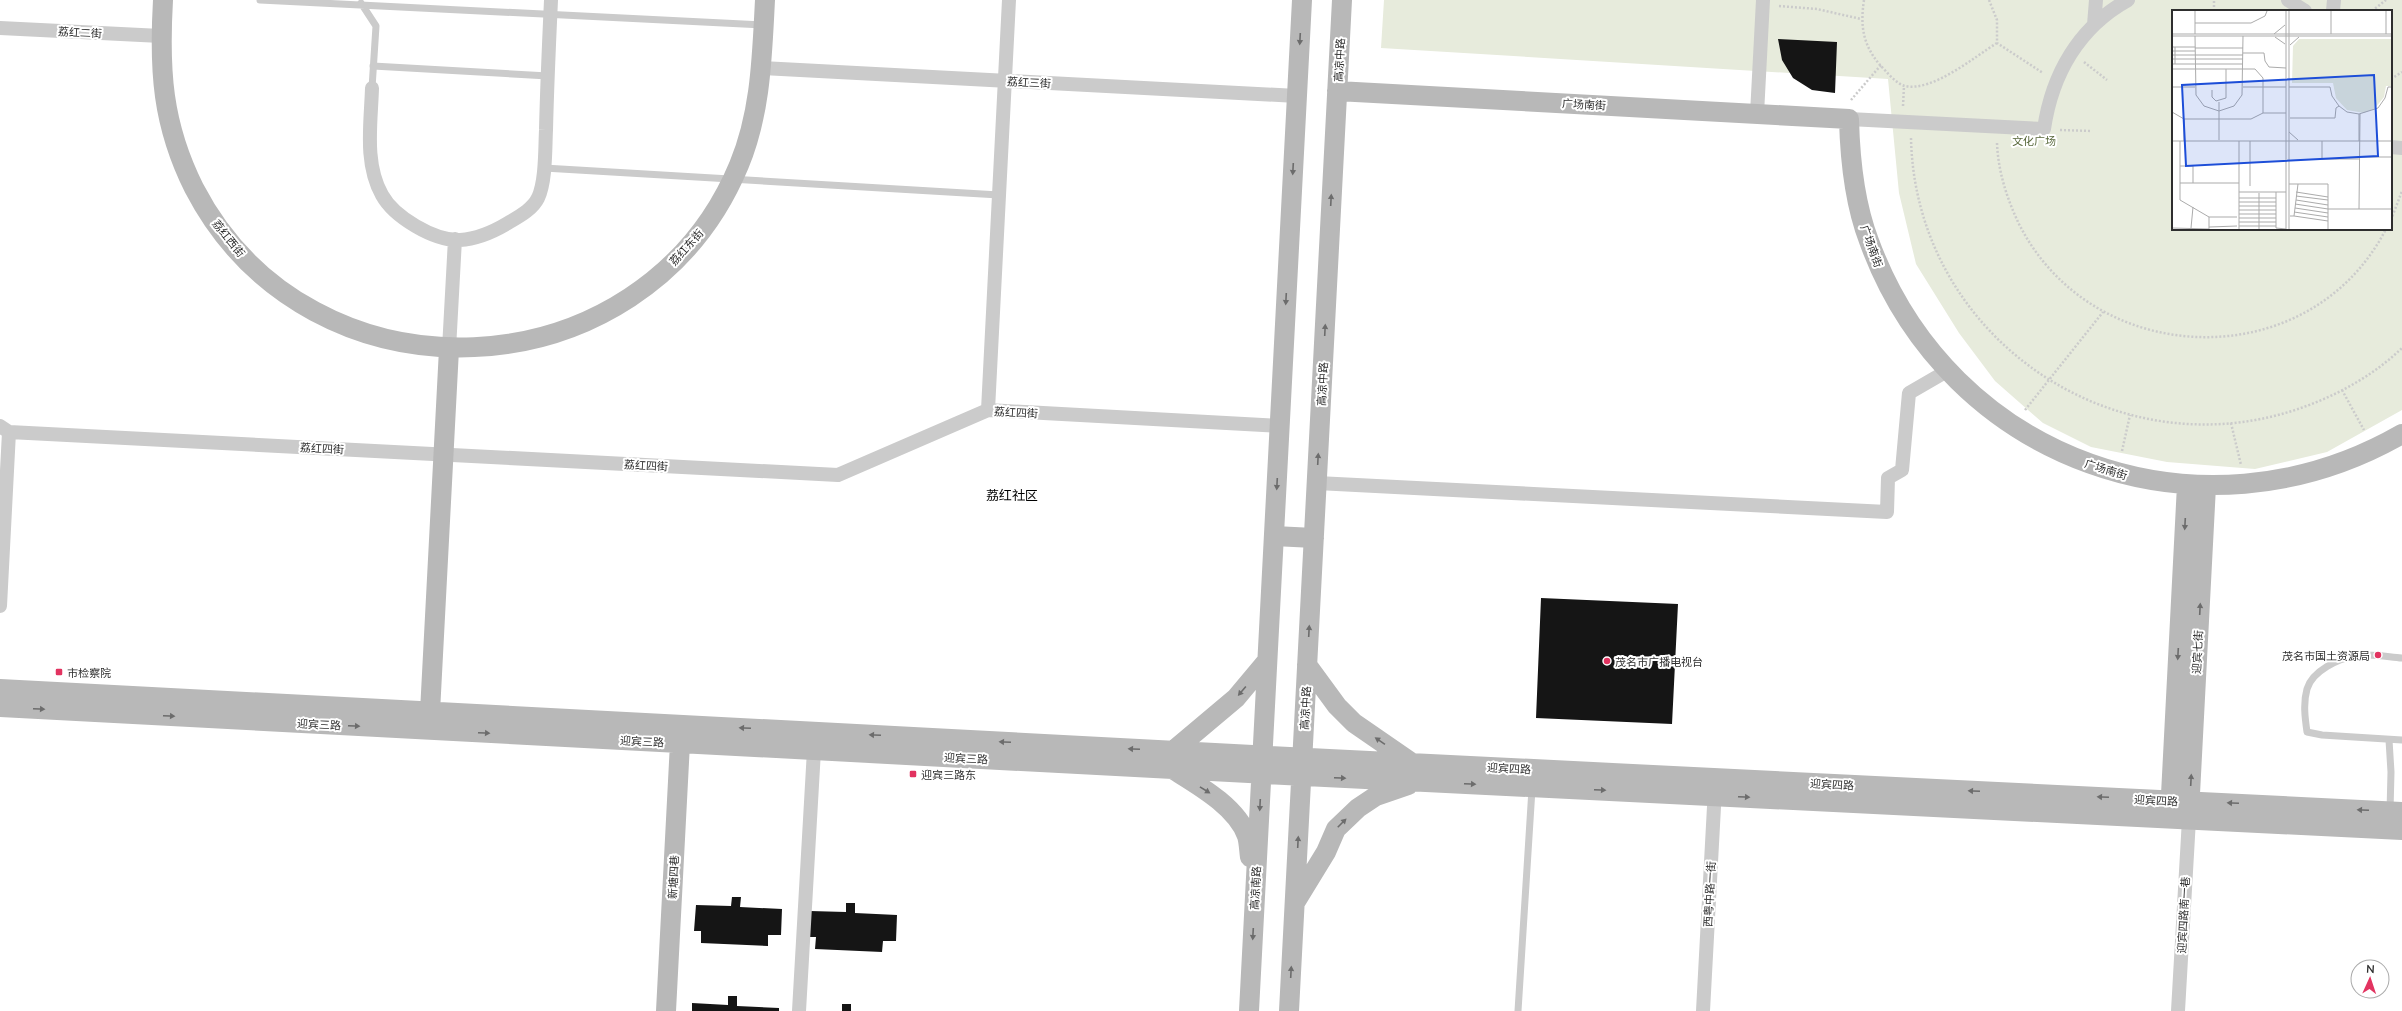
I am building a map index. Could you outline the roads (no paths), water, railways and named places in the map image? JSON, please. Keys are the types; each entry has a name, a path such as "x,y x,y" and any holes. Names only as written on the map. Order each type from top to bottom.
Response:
{"main road":[{"name":"荔红西街","path":"163,0 161,36 162,80 166,108 183,163 209,214 245,258 289,295 338,323 393,341 449,349"},
{"name":"荔红东街","path":"449,349 506,346 560,332 612,309 641,290 678,258 713,214 733,179 749,138 756,111 761,68 765,0"},
{"path":"1262,765 1302,0"},
{"name":"高凉中路","path":"1297,769 1307,665 1342,0"},
{"name":"广场南街","path":"1337,91 1849,119 1854,180 1868,240 1897,303 1927,347 1947,371 1969,392 2012,425 2045,445 2073,458 2117,473 2162,482 2196,485 2245,484 2286,479 2316,472 2374,449 2402,434"},
{"path":"430,712 449,349"},
{"name":"迎宾七街","path":"2179,810 2196,485"},
{"path":"1274,536 1314,538"},
{"path":"1255,900 1247,835 1237,820 1216,797 1173,760 1236,698 1267,661"},
{"path":"1294,904 1326,852 1336,829 1358,808 1415,772 1354,724 1337,706 1307,665"},
{"name":"迎宾三路","path":"0,689 430,712 1262,765 1297,769"},
{"name":"迎宾三路","path":"0,707 814,750 1173,760"},
{"name":"新塘四巷","path":"666,1011 680,743"},
{"name":"高凉南路","path":"1249,1011 1262,765"},
{"path":"1289,1011 1294,904 1297,769"},
{"name":"迎宾四路","path":"1297,769 1415,772 2394,820"},
{"name":"迎宾四路","path":"1415,772 1532,787 1715,787"}],"street":[{"path":"372,88 370,159 374,177 382,195 393,209 417,227 455,239 488,234 530,208 538,198 544,168 551,0"},
{"path":"988,410 1009,0"},
{"path":"2094,25 2096,0"},
{"path":"2288,0 2304,7"},
{"path":"2333,10 2334,0"},
{"path":"1849,119 2044,129 2047,108 2056,80 2071,51 2094,25 2125,1"},
{"path":"1757,114 1763,2"},
{"name":"荔红二街","path":"0,28 161,36"},
{"name":"荔红三街","path":"761,68 1297,96"},
{"path":"2392,147 2402,148"},
{"path":"449,349 455,239"},
{"path":"1316,483 1887,512 1888,478 1902,470 1909,393 1947,371"},
{"name":"荔红四街","path":"5,429 838,475 988,410 1280,426"},
{"path":"0,606 5,429"},
{"path":"799,1011 814,750"},
{"name":"西粤中路一街","path":"1703,1011 1715,787"},
{"name":"迎宾四路南一巷","path":"2178,1011 2179,810"}],"lane":[{"path":"260,0 361,3 763,26"},
{"path":"361,3 376,26 372,88"},
{"path":"373,66 548,76"},
{"path":"544,168 999,195"},
{"path":"2402,658 2357,655 2336,661 2317,675 2307,688 2305,718 2307,732 2322,736 2402,740"},
{"path":"2389,740 2394,820"},
{"path":"1518,1011 1532,787"}],"place":[{"name":"茂名市国土资源局","path":"2378,655"},
{"name":"茂名市广播电视台","path":"1607,661"},
{"name":"市检察院","path":"59,672"},
{"name":"迎宾三路东","path":"913,774"}],"district":[{"name":"荔红社区","path":"1012,495"}],"park label":[{"name":"文化广场","path":"2034,140"}]}
